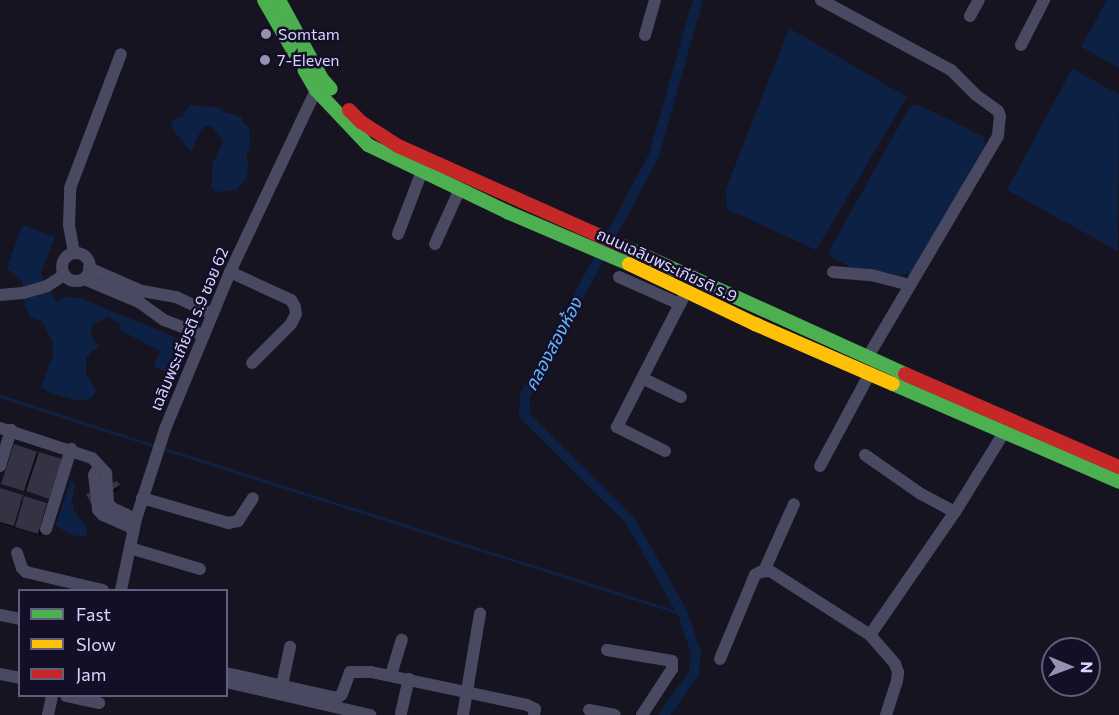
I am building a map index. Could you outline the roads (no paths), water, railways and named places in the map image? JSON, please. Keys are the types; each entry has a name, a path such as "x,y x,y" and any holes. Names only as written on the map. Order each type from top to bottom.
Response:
{"main road":[{"name":"ถนนเฉลิมพระเกียรติ ร.9","path":"264,0 319,85 368,145 541,226 658,270 868,357 1119,467"},
{"name":"ถนนเฉลิมพระเกียรติ ร.9","path":"279,0 319,85 361,122 398,146 546,213 658,270 683,298 870,373 1119,482"}],"street":[{"path":"645,35 655,0"},
{"path":"821,0 951,70 976,95 998,111 1000,116 998,136 868,357"},
{"path":"970,16 979,0"},
{"path":"1021,45 1044,0"},
{"path":"74,253 69,225 70,188 121,54"},
{"name":"เฉลิมพระเกียรติ ร.9 ซอย 62","path":"121,589 135,524 155,454 230,272 319,85"},
{"path":"398,234 422,171"},
{"path":"435,244 460,189"},
{"path":"64,275 63,261 74,253 84,255 87,273"},
{"path":"230,272 284,297 295,307 296,314 291,324 252,363"},
{"path":"833,272 871,275 910,285"},
{"path":"64,275 72,280 87,273 140,296 164,320 203,335"},
{"path":"0,295 23,293 47,286 64,275"},
{"path":"619,277 683,298 644,379 617,427 665,451"},
{"path":"140,296 176,297 212,314"},
{"path":"820,466 870,373"},
{"path":"644,379 681,397"},
{"path":"0,466 6,429 71,449 92,458 99,467 94,475 98,510 103,515 135,524"},
{"path":"870,635 955,512 1005,431"},
{"path":"46,529 71,449"},
{"path":"865,454 921,494 955,512"},
{"path":"142,498 228,523 238,521 253,498"},
{"path":"720,659 794,504"},
{"path":"130,548 200,569"},
{"path":"17,553 20,564 26,572 95,589"},
{"path":"760,572 778,574 870,635 895,664 898,672 886,715"},
{"path":"464,715 480,613"},
{"path":"0,615 18,619"},
{"path":"391,675 402,640"},
{"path":"282,686 290,647"},
{"path":"607,650 672,661 672,669 642,715"},
{"path":"228,673 337,698 342,694 350,672 391,675 533,707 534,715"},
{"path":"0,674 18,678"},
{"path":"401,713 409,679"},
{"path":"228,683 334,711 370,715"},
{"path":"48,715 52,697"},
{"path":"70,697 99,705"},
{"path":"589,710 615,715"}],"water":[{"path":"1107,0 1119,0 1119,68 1081,47"},
{"path":"789,28 907,97 816,250 727,209 726,189"},
{"path":"1072,69 1119,94 1118,251 1007,190"},
{"path":"190,105 220,108 223,112 242,117 243,123 249,127 250,148 246,156 249,167 246,179 236,190 216,192 211,186 213,163 223,141 212,127 205,126 201,130 191,152 174,131 171,121 183,116"},
{"path":"919,105 984,137 985,145 912,272 900,276 850,267 830,256 829,251 909,108"},
{"path":"22,225 55,237 41,273 56,302 64,297 81,298 179,339 177,342 182,345 170,374 154,367 160,351 120,330 120,324 108,317 92,325 91,332 95,343 99,345 97,350 93,350 86,358 86,374 96,390 92,398 80,401 50,393 41,387 53,355 53,343 42,321 30,317 25,306 22,281 7,269"},
{"path":"71,480 75,484 72,500 74,511 87,528 86,536 83,537 69,534 56,525"}],"waterway":[{"name":"คลองสองห้อง","path":"664,715 694,673 696,653 683,614 630,520 524,415 525,396 654,155 698,0"},
{"path":"0,396 155,446"},
{"path":"161,448 683,614"}],"place":[{"name":"Somtam","path":"266,34"},
{"name":"7-Eleven","path":"265,60"}]}
